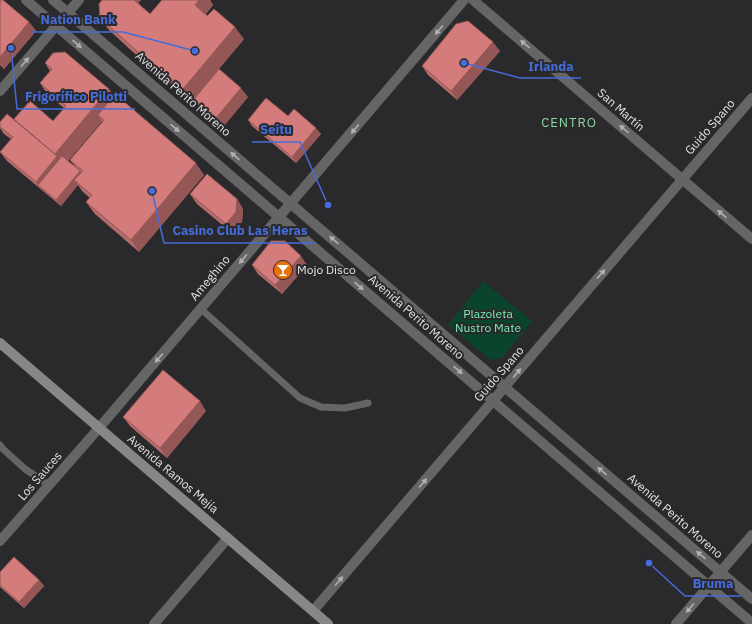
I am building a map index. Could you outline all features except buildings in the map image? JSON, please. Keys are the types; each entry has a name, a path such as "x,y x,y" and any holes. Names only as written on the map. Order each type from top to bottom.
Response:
{"main road":[{"name":"Avenida Ramos Mejía","path":"0,343 328,624"}],"street":[{"name":"Avenida Perito Moreno","path":"26,0 752,623"},
{"name":"Avenida Perito Moreno","path":"54,0 752,599"},
{"path":"0,92 79,0"},
{"name":"Ameghino","path":"99,428 464,0"},
{"name":"San Martín","path":"474,0 752,239"},
{"name":"Guido Spano","path":"313,611 752,98"},
{"name":"Los Sauces","path":"0,541 99,428"},
{"path":"676,624 752,535"},
{"path":"154,624 228,538"}],"lane":[{"path":"201,309 300,398 321,407 345,408 368,403"},
{"path":"0,444 3,449 24,468 49,485"}],"green space":[{"name":"Plazoleta Nustro Mate","path":"483,281 532,321 502,358 491,360 448,325"}],"place":[{"name":"Frigorífico Pilotti","path":"11,48"},
{"name":"Nation Bank","path":"195,51"},
{"name":"Irlanda","path":"464,63"},
{"name":"Casino Club Las Heras","path":"152,191"},
{"name":"Seitu","path":"328,205"},
{"name":"Mojo Disco","path":"283,270"},
{"name":"Bruma","path":"649,563"}],"district":[{"name":"CENTRO","path":"569,122"}]}
